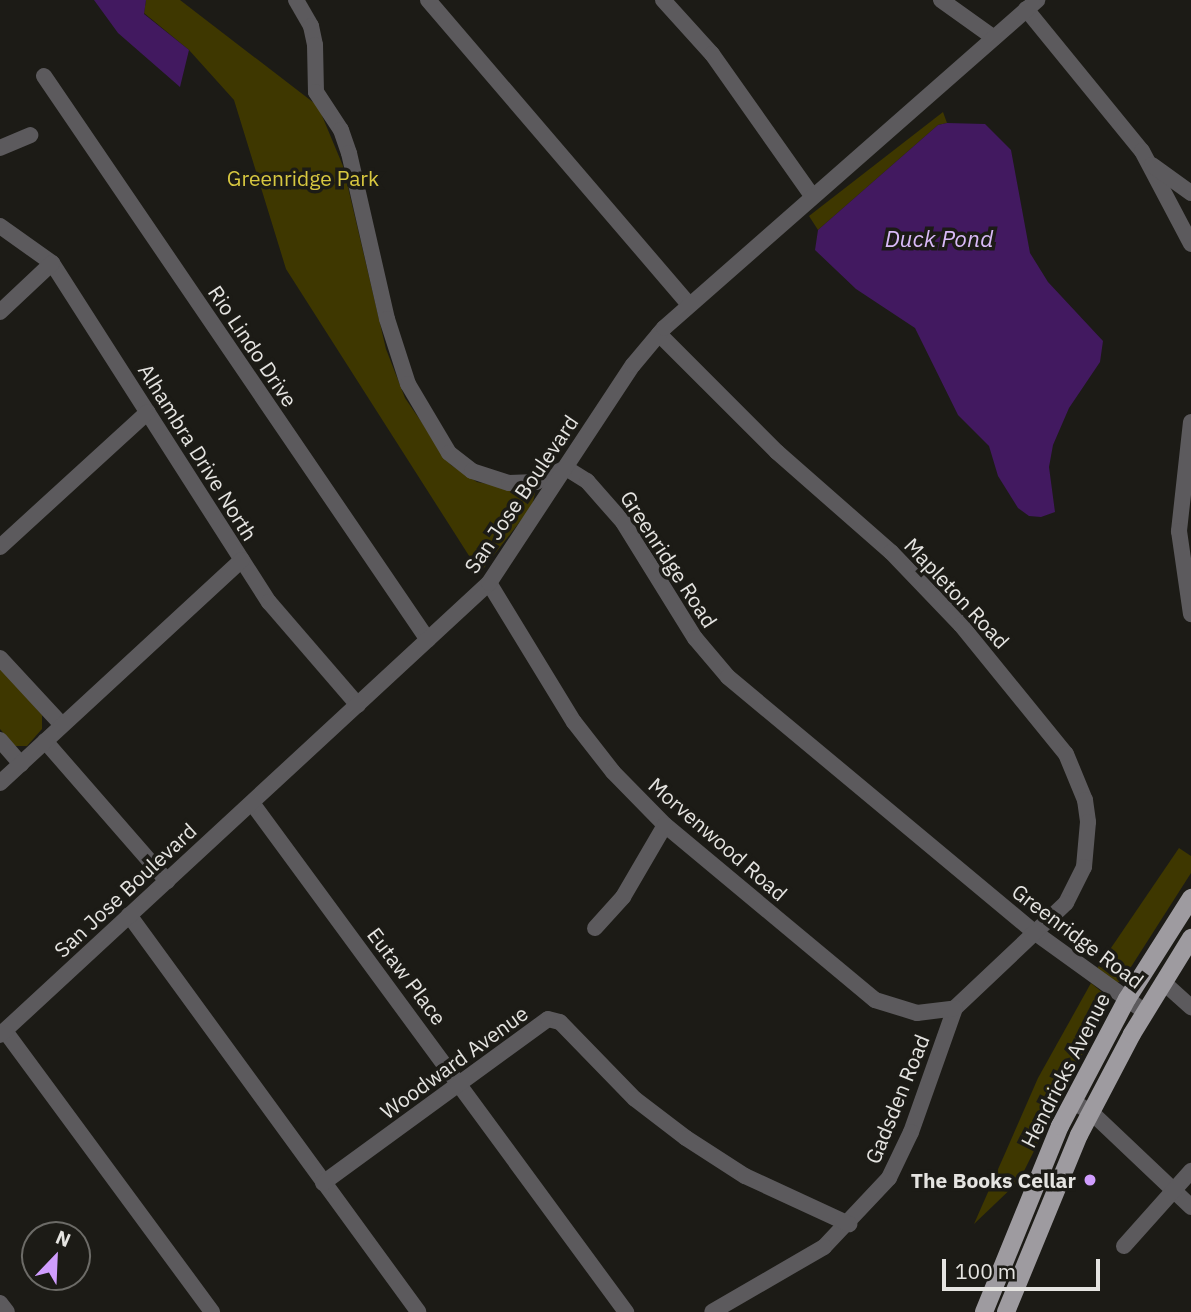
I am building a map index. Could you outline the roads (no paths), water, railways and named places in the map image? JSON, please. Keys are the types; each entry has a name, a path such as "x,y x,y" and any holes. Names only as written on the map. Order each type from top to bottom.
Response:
{"main road":[{"path":"1163,982 1162,959 1188,903"},
{"name":"Hendricks Avenue","path":"984,1312 1031,1191 1073,1102 1127,999 1188,903"},
{"name":"Hendricks Avenue","path":"1006,1312 1091,1112 1145,1012 1191,938"}],"street":[{"path":"296,0 313,36 316,92 341,130 349,153 387,318 422,414 449,453 485,477 524,484 566,468"},
{"path":"428,0 689,304"},
{"path":"663,0 712,54 812,196"},
{"path":"941,0 993,38"},
{"path":"1032,5 1150,163 1191,244"},
{"name":"San Jose Boulevard","path":"2,1033 489,583 659,334 689,304 1032,5"},
{"name":"Rio Lindo Drive","path":"44,76 428,640"},
{"path":"0,148 30,135"},
{"path":"1150,163 1191,193"},
{"name":"Alhambra Drive North","path":"0,226 52,263 242,560 293,634 358,705"},
{"path":"0,312 52,263"},
{"name":"Mapleton Road","path":"659,334 777,452 891,552 978,644 1066,754 1085,800 1088,847 1077,885 1037,934"},
{"path":"0,547 148,412"},
{"path":"1191,422 1179,531 1191,614"},
{"name":"Greenridge Road","path":"566,468 613,509 695,638 728,677 1037,934 1145,1012"},
{"path":"0,783 242,560"},
{"name":"Morvenwood Road","path":"489,583 574,722 613,772 665,825 875,1000 916,1013 956,1008"},
{"path":"0,658 62,725"},
{"path":"0,740 21,764"},
{"path":"45,741 167,881"},
{"name":"Eutaw Place","path":"252,803 626,1312"},
{"path":"595,928 623,897 665,825"},
{"path":"129,915 418,1312"},
{"name":"Gadsden Road","path":"712,1312 794,1268 849,1224 889,1178 911,1132 956,1008 1037,934"},
{"name":"Greenridge Road","path":"1163,982 1191,1007"},
{"name":"Woodward Avenue","path":"323,1183 548,1019 560,1022 635,1099 687,1138 745,1176 849,1224"},
{"path":"2,1033 212,1312"},
{"path":"1073,1102 1091,1112 1191,1207"},
{"path":"1124,1246 1191,1171"},
{"path":"0,1303 7,1312"}],"water":[{"path":"94,0 146,0 144,14 189,50 180,87 118,33"},
{"name":"Duck Pond","path":"985,124 1011,150 1030,253 1048,282 1103,341 1100,362 1069,408 1053,445 1049,467 1055,512 1041,517 1029,516 1018,508 998,476 989,446 958,415 915,328 856,289 815,250 818,230 938,125"}],"place":[{"name":"The Books Cellar","path":"1090,1180"}],"park label":[{"name":"Greenridge Park","path":"303,178"}]}
